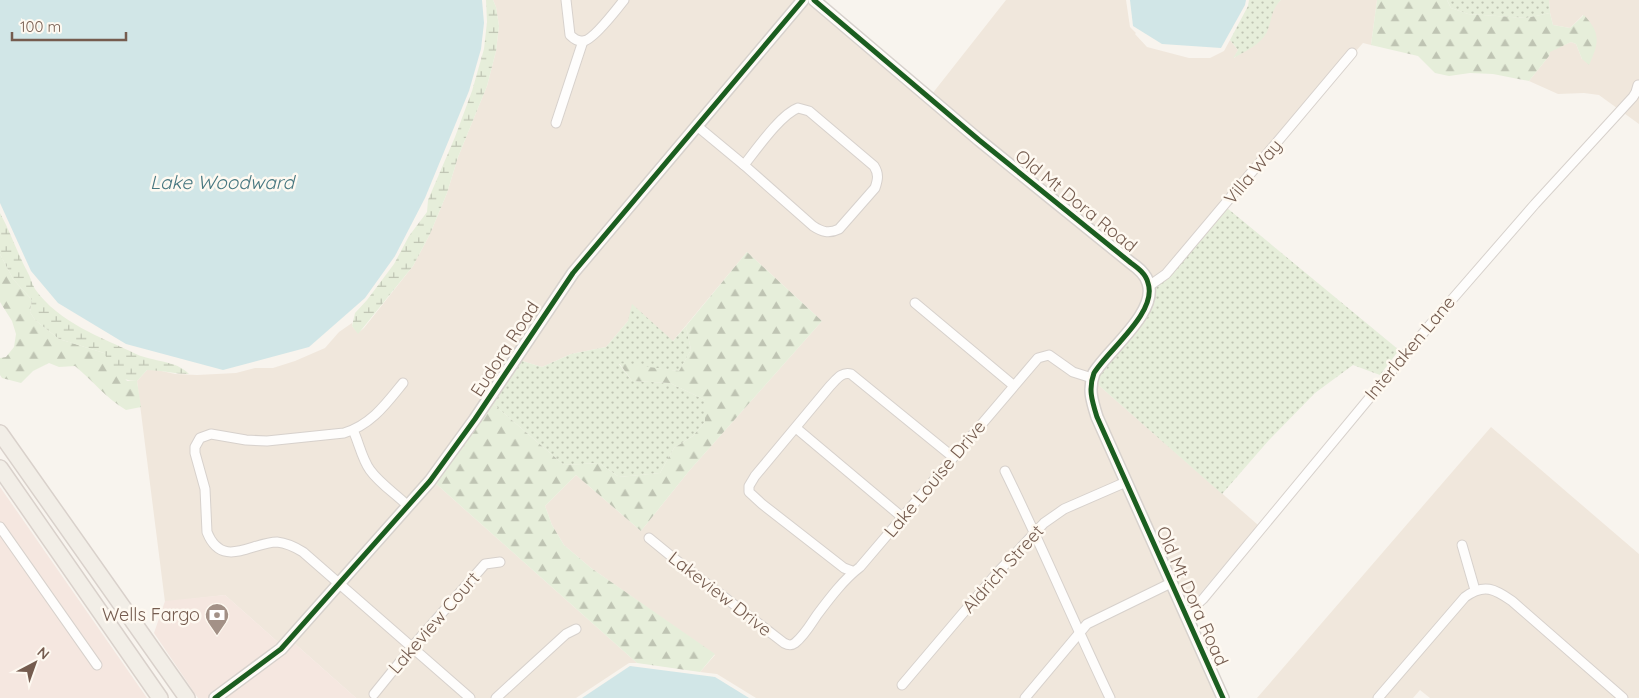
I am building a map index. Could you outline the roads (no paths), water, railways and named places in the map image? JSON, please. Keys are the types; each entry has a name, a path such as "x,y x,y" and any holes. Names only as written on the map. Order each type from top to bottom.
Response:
{"main road":[{"path":"0,433 187,698"},
{"path":"0,456 51,505"},
{"path":"0,468 160,698"}],"street":[{"path":"566,0 570,35 578,41 583,41 593,36 624,0"},
{"name":"Eudora Road","path":"216,698 282,649 408,506 451,454 572,272 803,0"},
{"name":"Old Mt Dora Road","path":"814,0 979,140 1131,263 1142,273 1149,286"},
{"path":"556,123 583,41"},
{"name":"Villa Way","path":"1149,286 1166,274 1352,53"},
{"name":"Interlaken Lane","path":"1186,615 1203,599 1435,318 1633,96 1638,85"},
{"path":"697,126 813,226 826,232 831,233 839,229 875,188 878,175 874,166 803,108 789,112 744,165"},
{"path":"1092,378 1098,366 1144,310 1149,295 1149,286"},
{"path":"915,303 1013,386"},
{"name":"Lake Louise Drive","path":"792,644 803,635 852,571 860,567 1038,358 1046,355 1053,357 1072,372 1092,378"},
{"path":"852,571 844,568 749,492 749,486 755,476 830,386 843,374 851,374 953,458"},
{"name":"Old Mt Dora Road","path":"1092,378 1090,392 1097,417 1186,615 1219,697"},
{"path":"403,383 373,417 353,430 329,435 267,441 246,440 211,434 200,438 195,447 205,489 207,532 215,545 225,551 235,552 273,542 286,544 303,552 470,698"},
{"path":"796,428 902,517"},
{"path":"353,430 370,470 408,506"},
{"path":"1005,471 1035,531 1110,698"},
{"name":"Aldrich Street","path":"902,684 1035,531 1064,510 1126,482"},
{"path":"0,527 97,664"},
{"name":"Lakeview Drive","path":"649,538 784,643 792,644"},
{"path":"1462,545 1475,590"},
{"name":"Lakeview Court","path":"374,694 412,647 485,564 500,562"},
{"path":"1025,698 1087,624 1171,583"},
{"path":"1378,698 1465,596 1475,590 1484,589 1494,590 1512,601 1623,698"},
{"path":"496,698 566,634 576,629"}],"water":[{"name":"Lake Woodward","path":"0,0 482,0 484,23 481,49 469,91 425,198 395,256 365,298 309,347 223,370 126,344 58,303 31,271 0,203"},
{"path":"1130,0 1246,0 1221,48 1162,44 1133,26"},
{"path":"630,666 715,677 749,698 582,698"}],"place":[{"name":"Wells Fargo","path":"217,636"}]}
